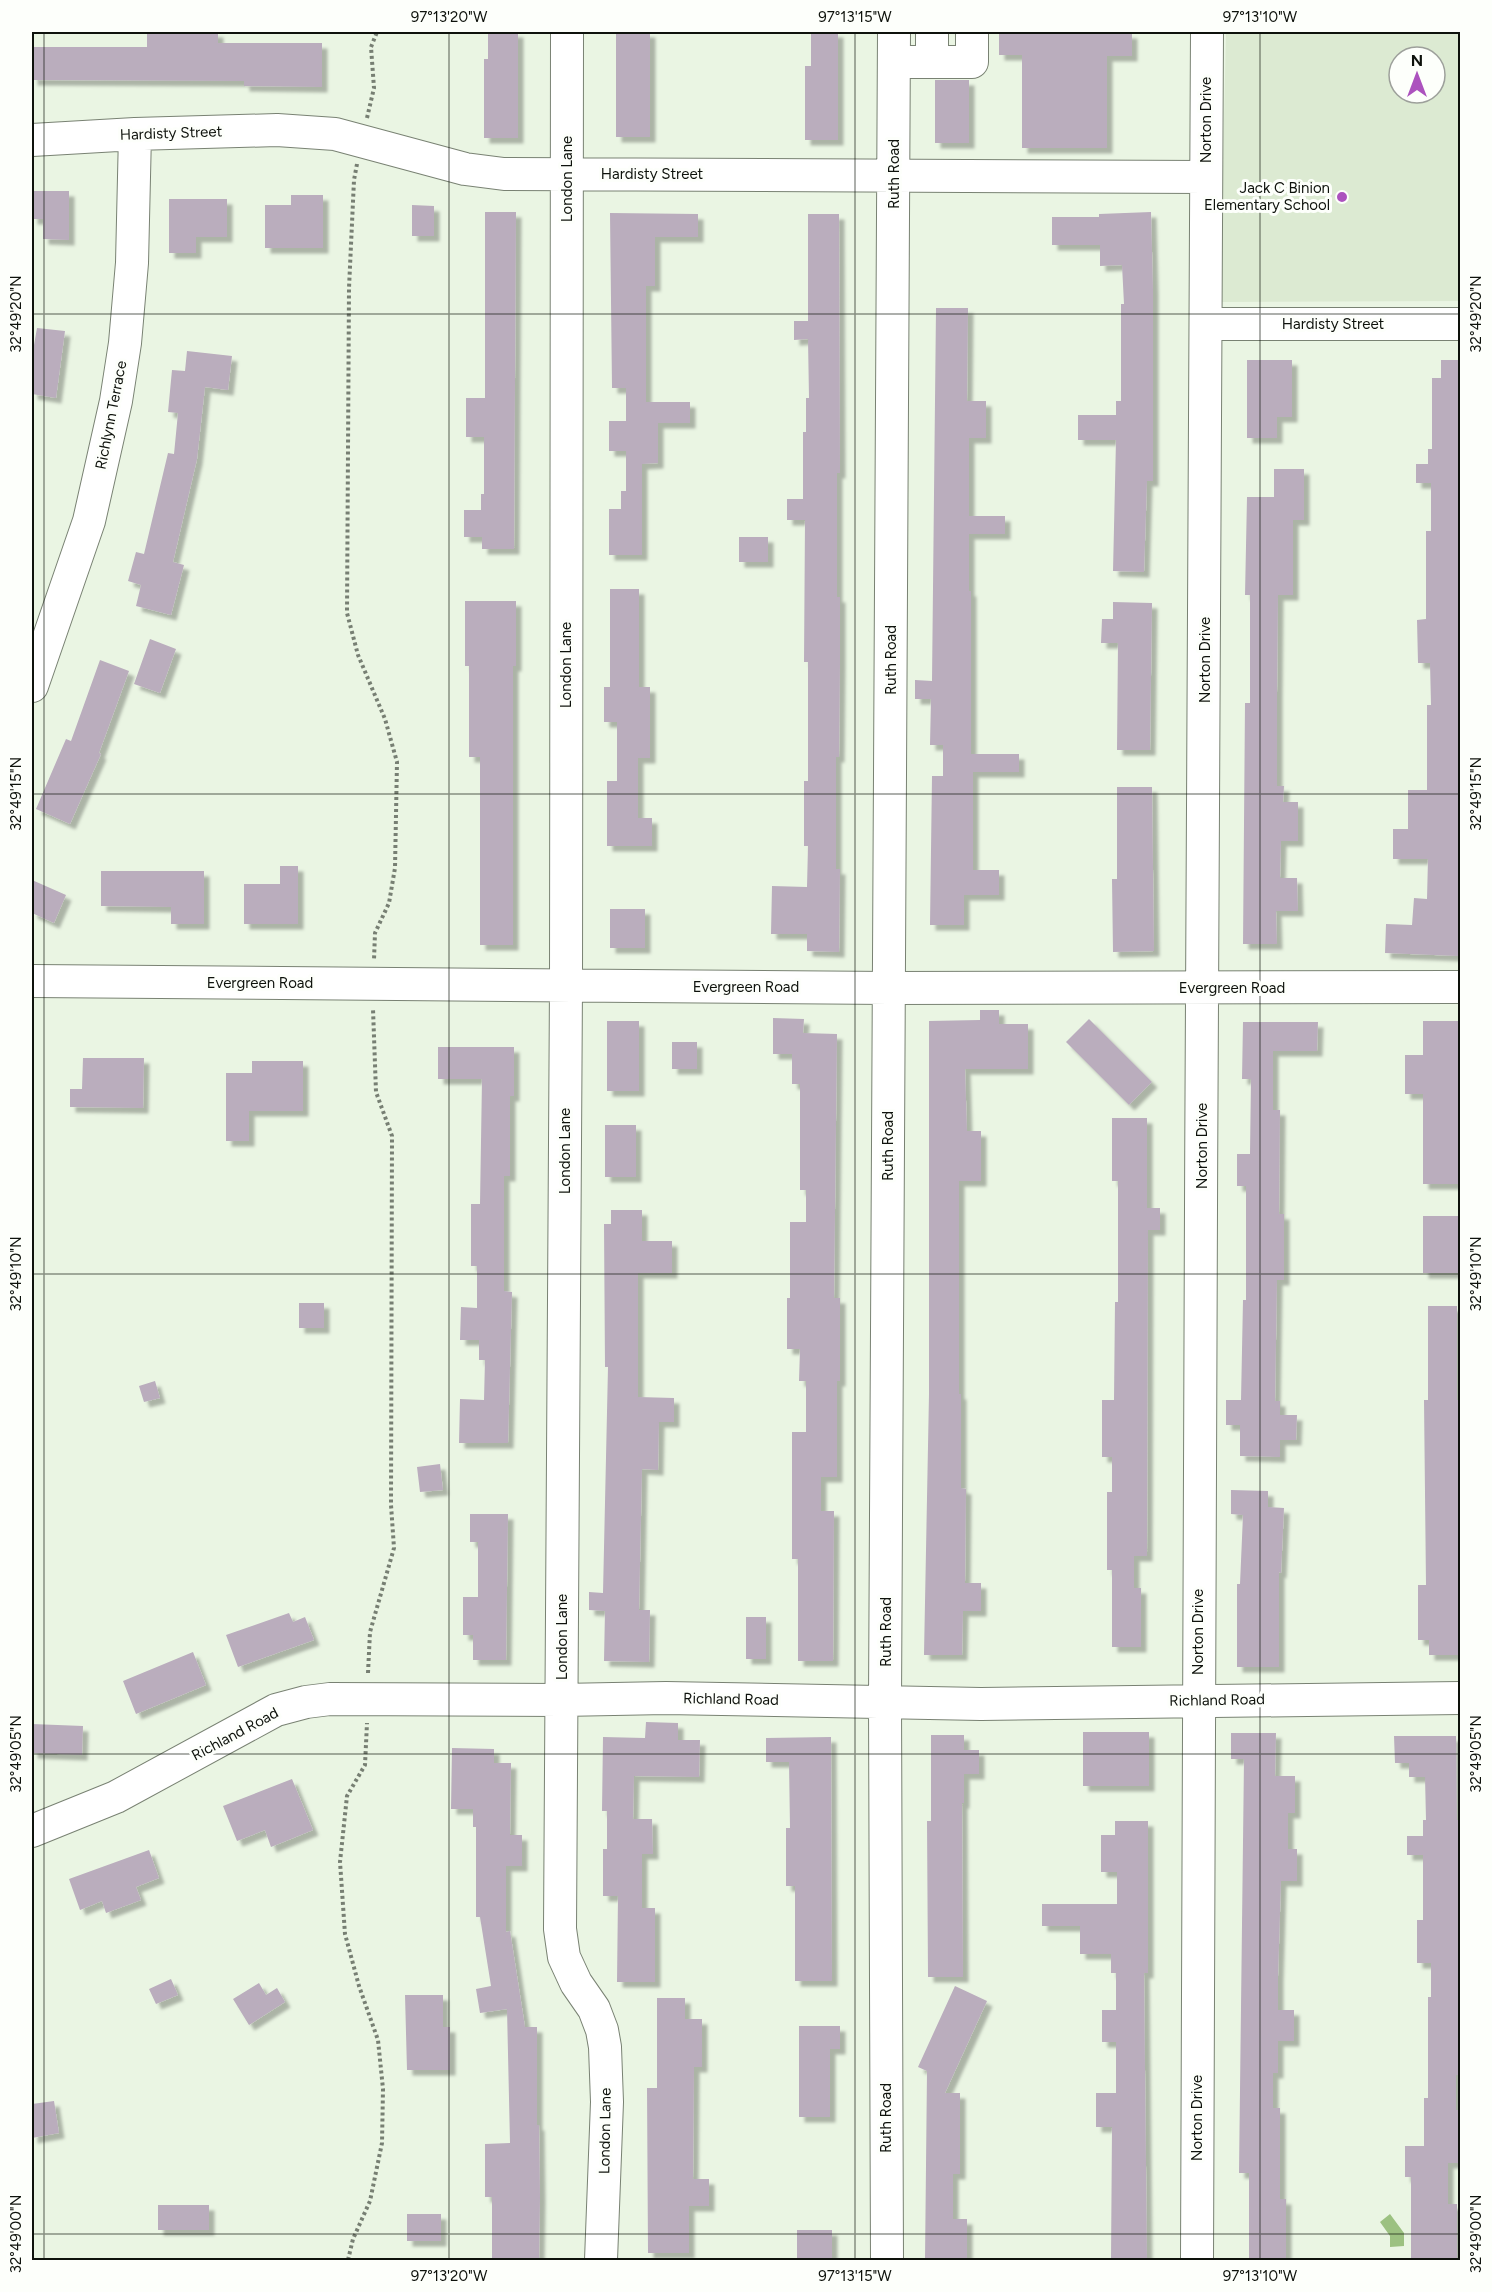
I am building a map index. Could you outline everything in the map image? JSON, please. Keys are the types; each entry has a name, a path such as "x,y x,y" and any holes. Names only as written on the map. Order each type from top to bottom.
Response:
{"street":[{"name":"London Lane","path":"567,32 566,986 560,1929 564,1957 576,1983 594,2009 602,2030 605,2047 607,2102 601,2260"},
{"path":"894,46 932,46 972,62 972,32"},
{"name":"Norton Drive","path":"1197,2260 1207,32"},
{"name":"Ruth Road","path":"887,2260 885,1702 894,46"},
{"name":"Hardisty Street","path":"32,140 277,130 335,134 465,169 504,174 1206,177"},
{"name":"Richlynn Terrace","path":"32,686 89,521 116,400 125,343 132,263 135,134"},
{"name":"Hardisty Street","path":"1206,324 1461,324"},
{"name":"Evergreen Road","path":"32,981 889,988 1461,987"},
{"name":"Richland Road","path":"32,1832 116,1797 276,1710 306,1702 330,1699 666,1698 981,1704 1461,1698"}],"path":[{"path":"348,2260 353,2239 370,2201 382,2143 383,2089 378,2040 359,1986 345,1934 340,1862 347,1796 365,1765 368,1736 370,1632 394,1548 392,1137 376,1092 373,984 375,933 389,903 395,868 397,762 385,719 358,655 347,613 350,288 354,180 374,88 371,47 377,32"}],"shaded area":[{"name":"Jack C Binion Elementary School","path":"1226,32 1460,32 1460,301 1220,302"},
{"path":"1390,2214 1404,2233 1404,2246 1390,2247 1390,2236 1380,2222"}],"building":[{"path":"147,32 218,32 218,43 322,43 322,87 244,86 244,81 32,80 32,47 147,47"},
{"path":"488,32 518,32 518,138 484,138 484,59 488,59"},
{"path":"616,32 650,32 650,137 616,137"},
{"path":"811,32 838,32 838,140 805,140 805,66 811,66"},
{"path":"999,32 1132,33 1132,56 1107,56 1107,148 1022,148 1022,55 999,55"},
{"path":"935,80 969,80 969,143 935,143"},
{"path":"32,191 69,191 69,240 43,239 43,219 32,219"},
{"path":"291,195 323,195 323,248 265,248 265,205 291,205"},
{"path":"169,199 227,199 227,237 196,237 196,253 169,253"},
{"path":"412,205 434,206 434,236 412,236"},
{"path":"485,212 516,212 514,549 482,549 482,537 464,537 464,510 481,510 481,494 484,494 484,437 466,437 466,398 485,398"},
{"path":"1151,212 1153,481 1147,481 1144,572 1113,571 1116,440 1078,440 1078,415 1116,415 1116,401 1121,401 1121,304 1124,304 1122,265 1100,266 1100,245 1052,245 1052,217 1099,217 1099,214"},
{"path":"610,213 698,214 698,237 655,237 655,286 646,286 646,402 690,402 690,423 658,423 658,463 642,464 642,555 609,555 609,509 621,509 621,491 626,491 626,451 609,451 609,421 626,421 626,388 612,388"},
{"path":"808,214 839,214 840,473 837,473 837,597 840,597 840,662 839,757 836,757 836,869 840,869 839,952 807,951 807,934 771,934 772,886 807,887 808,846 804,846 804,781 808,781 808,662 804,662 805,520 787,520 787,499 803,499 803,432 806,432 806,398 809,398 808,339 794,340 794,321 808,321"},
{"path":"936,308 968,308 967,401 986,401 986,438 969,438 969,516 1005,516 1005,534 969,534 971,754 1019,754 1019,772 973,772 973,870 999,870 999,895 964,895 964,925 930,925 932,776 943,776 943,745 930,745 931,699 915,699 915,680 932,681"},
{"path":"37,328 65,331 56,398 32,394 32,344 34,345"},
{"path":"187,351 232,356 228,390 205,387 197,459 173,562 184,565 171,615 136,606 141,585 128,581 136,552 144,554 168,453 174,454 178,413 168,412 172,370 185,371"},
{"path":"1247,360 1292,360 1292,417 1277,417 1277,438 1247,438"},
{"path":"1441,360 1461,360 1459,956 1385,953 1386,924 1412,925 1414,898 1427,899 1428,859 1393,859 1393,829 1408,829 1408,790 1427,790 1427,705 1431,705 1430,663 1418,663 1417,620 1426,619 1426,531 1431,531 1431,483 1416,483 1416,464 1428,464 1428,449 1432,449 1432,378 1441,378"},
{"path":"1274,469 1304,469 1304,520 1293,520 1293,595 1278,595 1277,786 1284,786 1283,802 1298,802 1298,841 1281,841 1280,878 1297,878 1298,911 1276,911 1277,944 1243,944 1245,703 1250,703 1250,595 1245,595 1247,497 1274,497"},
{"path":"739,537 768,537 768,562 739,562"},
{"path":"610,589 639,589 639,687 650,687 650,758 638,758 638,818 652,818 652,846 607,846 607,781 617,781 617,722 604,722 604,687 610,687"},
{"path":"465,601 516,601 516,666 513,666 513,945 480,945 480,757 469,757 469,666 465,666"},
{"path":"1113,602 1152,603 1150,750 1117,750 1118,643 1101,643 1102,619 1113,619"},
{"path":"150,639 176,649 160,693 134,684"},
{"path":"100,660 129,671 99,753 101,754 70,824 36,809 66,739 71,741"},
{"path":"1117,787 1152,787 1154,951 1113,952 1112,879 1117,879"},
{"path":"280,866 298,866 298,924 244,924 244,884 280,884"},
{"path":"101,871 204,871 204,924 171,924 171,907 101,906"},
{"path":"32,880 66,895 54,923 32,913"},
{"path":"610,909 645,909 645,948 610,948"},
{"path":"980,1010 999,1010 999,1024 1028,1024 1028,1069 965,1069 967,1131 981,1131 981,1181 959,1181 961,1488 966,1489 965,1583 981,1583 981,1611 963,1611 962,1655 924,1655 929,1394 929,1021 980,1020"},
{"path":"773,1018 804,1019 803,1033 837,1034 834,1298 840,1298 840,1381 837,1381 837,1477 821,1477 821,1511 834,1511 833,1661 798,1661 798,1559 792,1559 792,1432 806,1432 806,1381 799,1381 800,1349 787,1349 787,1298 790,1298 790,1222 806,1222 806,1190 800,1190 800,1084 792,1084 792,1054 773,1054"},
{"path":"1089,1019 1152,1082 1129,1105 1066,1042"},
{"path":"607,1021 639,1021 639,1091 607,1091"},
{"path":"1423,1021 1461,1021 1460,1184 1423,1184 1423,1094 1405,1094 1405,1055 1423,1055"},
{"path":"1243,1022 1318,1022 1317,1051 1273,1051 1273,1110 1280,1110 1279,1214 1284,1214 1284,1280 1277,1280 1275,1401 1280,1401 1280,1415 1297,1415 1296,1440 1280,1440 1280,1457 1240,1456 1240,1425 1226,1425 1226,1400 1241,1400 1243,1300 1246,1300 1246,1186 1237,1186 1237,1154 1250,1154 1251,1079 1242,1079"},
{"path":"672,1042 697,1042 697,1069 672,1069"},
{"path":"438,1047 514,1047 514,1096 510,1096 510,1176 504,1176 504,1291 512,1292 508,1443 459,1443 460,1399 484,1400 485,1360 479,1360 479,1340 460,1340 461,1307 477,1308 477,1266 471,1266 471,1204 480,1204 482,1079 438,1079"},
{"path":"83,1058 144,1058 143,1108 70,1107 70,1089 82,1089"},
{"path":"252,1061 303,1061 303,1111 249,1111 249,1141 226,1141 226,1073 252,1073"},
{"path":"1112,1118 1147,1118 1147,1208 1160,1208 1160,1230 1148,1230 1147,1556 1134,1556 1134,1588 1141,1588 1141,1647 1112,1647 1112,1570 1107,1570 1107,1492 1112,1492 1112,1457 1102,1457 1102,1400 1114,1400 1115,1302 1118,1302 1118,1181 1112,1181"},
{"path":"605,1125 636,1125 636,1177 605,1177"},
{"path":"611,1210 642,1210 642,1241 672,1241 672,1273 638,1273 638,1397 674,1398 674,1422 659,1422 658,1470 642,1469 639,1610 650,1610 649,1662 604,1661 605,1611 589,1610 589,1592 603,1593 608,1367 605,1367 604,1224 611,1224"},
{"path":"1423,1216 1461,1216 1461,1273 1423,1273"},
{"path":"299,1303 324,1303 324,1328 299,1328"},
{"path":"1428,1306 1457,1306 1457,1400 1460,1400 1461,1655 1429,1655 1429,1640 1418,1640 1418,1585 1426,1585 1424,1400 1428,1400"},
{"path":"155,1381 160,1398 144,1402 139,1386"},
{"path":"440,1464 443,1490 420,1492 417,1467"},
{"path":"1231,1490 1268,1491 1268,1507 1284,1508 1281,1573 1279,1572 1279,1667 1237,1667 1237,1584 1240,1584 1243,1515 1231,1514"},
{"path":"470,1514 508,1514 506,1660 473,1660 473,1635 463,1635 463,1597 478,1597 478,1542 470,1542"},
{"path":"289,1613 293,1622 305,1617 314,1640 238,1667 226,1635"},
{"path":"746,1617 766,1617 766,1659 746,1659"},
{"path":"193,1652 206,1685 136,1714 123,1681"},
{"path":"646,1722 678,1723 678,1740 700,1740 699,1777 634,1776 633,1819 652,1819 653,1854 642,1854 642,1908 655,1908 655,1982 617,1982 618,1896 603,1896 603,1849 607,1849 607,1811 602,1811 603,1737 645,1738"},
{"path":"32,1724 83,1726 82,1755 32,1753"},
{"path":"1083,1732 1149,1732 1149,1786 1083,1786"},
{"path":"1231,1733 1276,1733 1275,1776 1295,1776 1295,1813 1288,1813 1288,1849 1297,1849 1297,1881 1281,1881 1278,1976 1278,2010 1294,2010 1294,2041 1278,2041 1278,2073 1273,2073 1273,2108 1280,2108 1280,2199 1286,2199 1286,2260 1249,2260 1249,2173 1239,2173 1244,1759 1231,1759"},
{"path":"931,1735 964,1735 964,1750 979,1750 979,1774 964,1774 964,1803 962,1803 963,1977 928,1977 927,1821 931,1821"},
{"path":"1394,1736 1456,1736 1457,1820 1461,1820 1460,2075 1456,2075 1456,2110 1461,2110 1461,2163 1448,2163 1448,2204 1457,2204 1457,2260 1411,2260 1411,2177 1405,2177 1405,2146 1424,2146 1424,2098 1428,2098 1428,1997 1431,1997 1431,1963 1417,1963 1417,1920 1423,1920 1423,1855 1407,1855 1407,1836 1423,1836 1423,1820 1426,1820 1425,1777 1409,1777 1409,1763 1395,1763"},
{"path":"831,1737 832,1981 795,1981 795,1886 786,1886 786,1828 790,1828 789,1762 766,1762 766,1738"},
{"path":"452,1748 494,1749 494,1763 511,1763 510,1835 522,1835 522,1866 506,1866 506,1932 510,1931 525,2027 537,2027 539,2260 492,2260 492,2197 485,2197 485,2144 510,2143 507,2009 480,2013 476,1989 491,1986 480,1917 476,1917 476,1827 473,1827 473,1809 451,1809"},
{"path":"292,1779 313,1830 271,1847 265,1830 237,1841 223,1806"},
{"path":"1115,1821 1148,1821 1148,1973 1144,1973 1147,2260 1111,2260 1112,2127 1096,2127 1096,2093 1116,2093 1116,2042 1102,2042 1102,2010 1116,2010 1116,1973 1111,1973 1111,1954 1080,1954 1080,1926 1042,1926 1042,1904 1117,1904 1117,1872 1101,1872 1101,1835 1115,1835"},
{"path":"149,1850 159,1878 136,1887 141,1900 106,1913 102,1901 80,1910 69,1879"},
{"path":"171,1979 178,1995 156,2004 149,1989"},
{"path":"259,1983 266,1995 277,1988 285,2002 249,2025 233,1999"},
{"path":"955,1986 987,2001 945,2093 960,2093 960,2174 953,2174 953,2219 967,2219 967,2260 925,2260 927,2071 918,2067"},
{"path":"405,1995 443,1995 443,2027 450,2027 450,2070 407,2070"},
{"path":"657,1998 685,1998 685,2019 702,2019 702,2067 694,2067 693,2179 709,2179 709,2206 689,2206 689,2253 648,2253 647,2088 657,2088"},
{"path":"799,2026 840,2026 840,2049 830,2049 830,2117 799,2117"},
{"path":"54,2101 59,2133 32,2138 32,2104"},
{"path":"158,2205 209,2205 209,2230 158,2230"},
{"path":"407,2214 441,2214 441,2241 407,2241"},
{"path":"797,2230 832,2230 832,2260 797,2260"}],"place":[{"name":"Jack C Binion Elementary School","path":"1342,197"}]}
